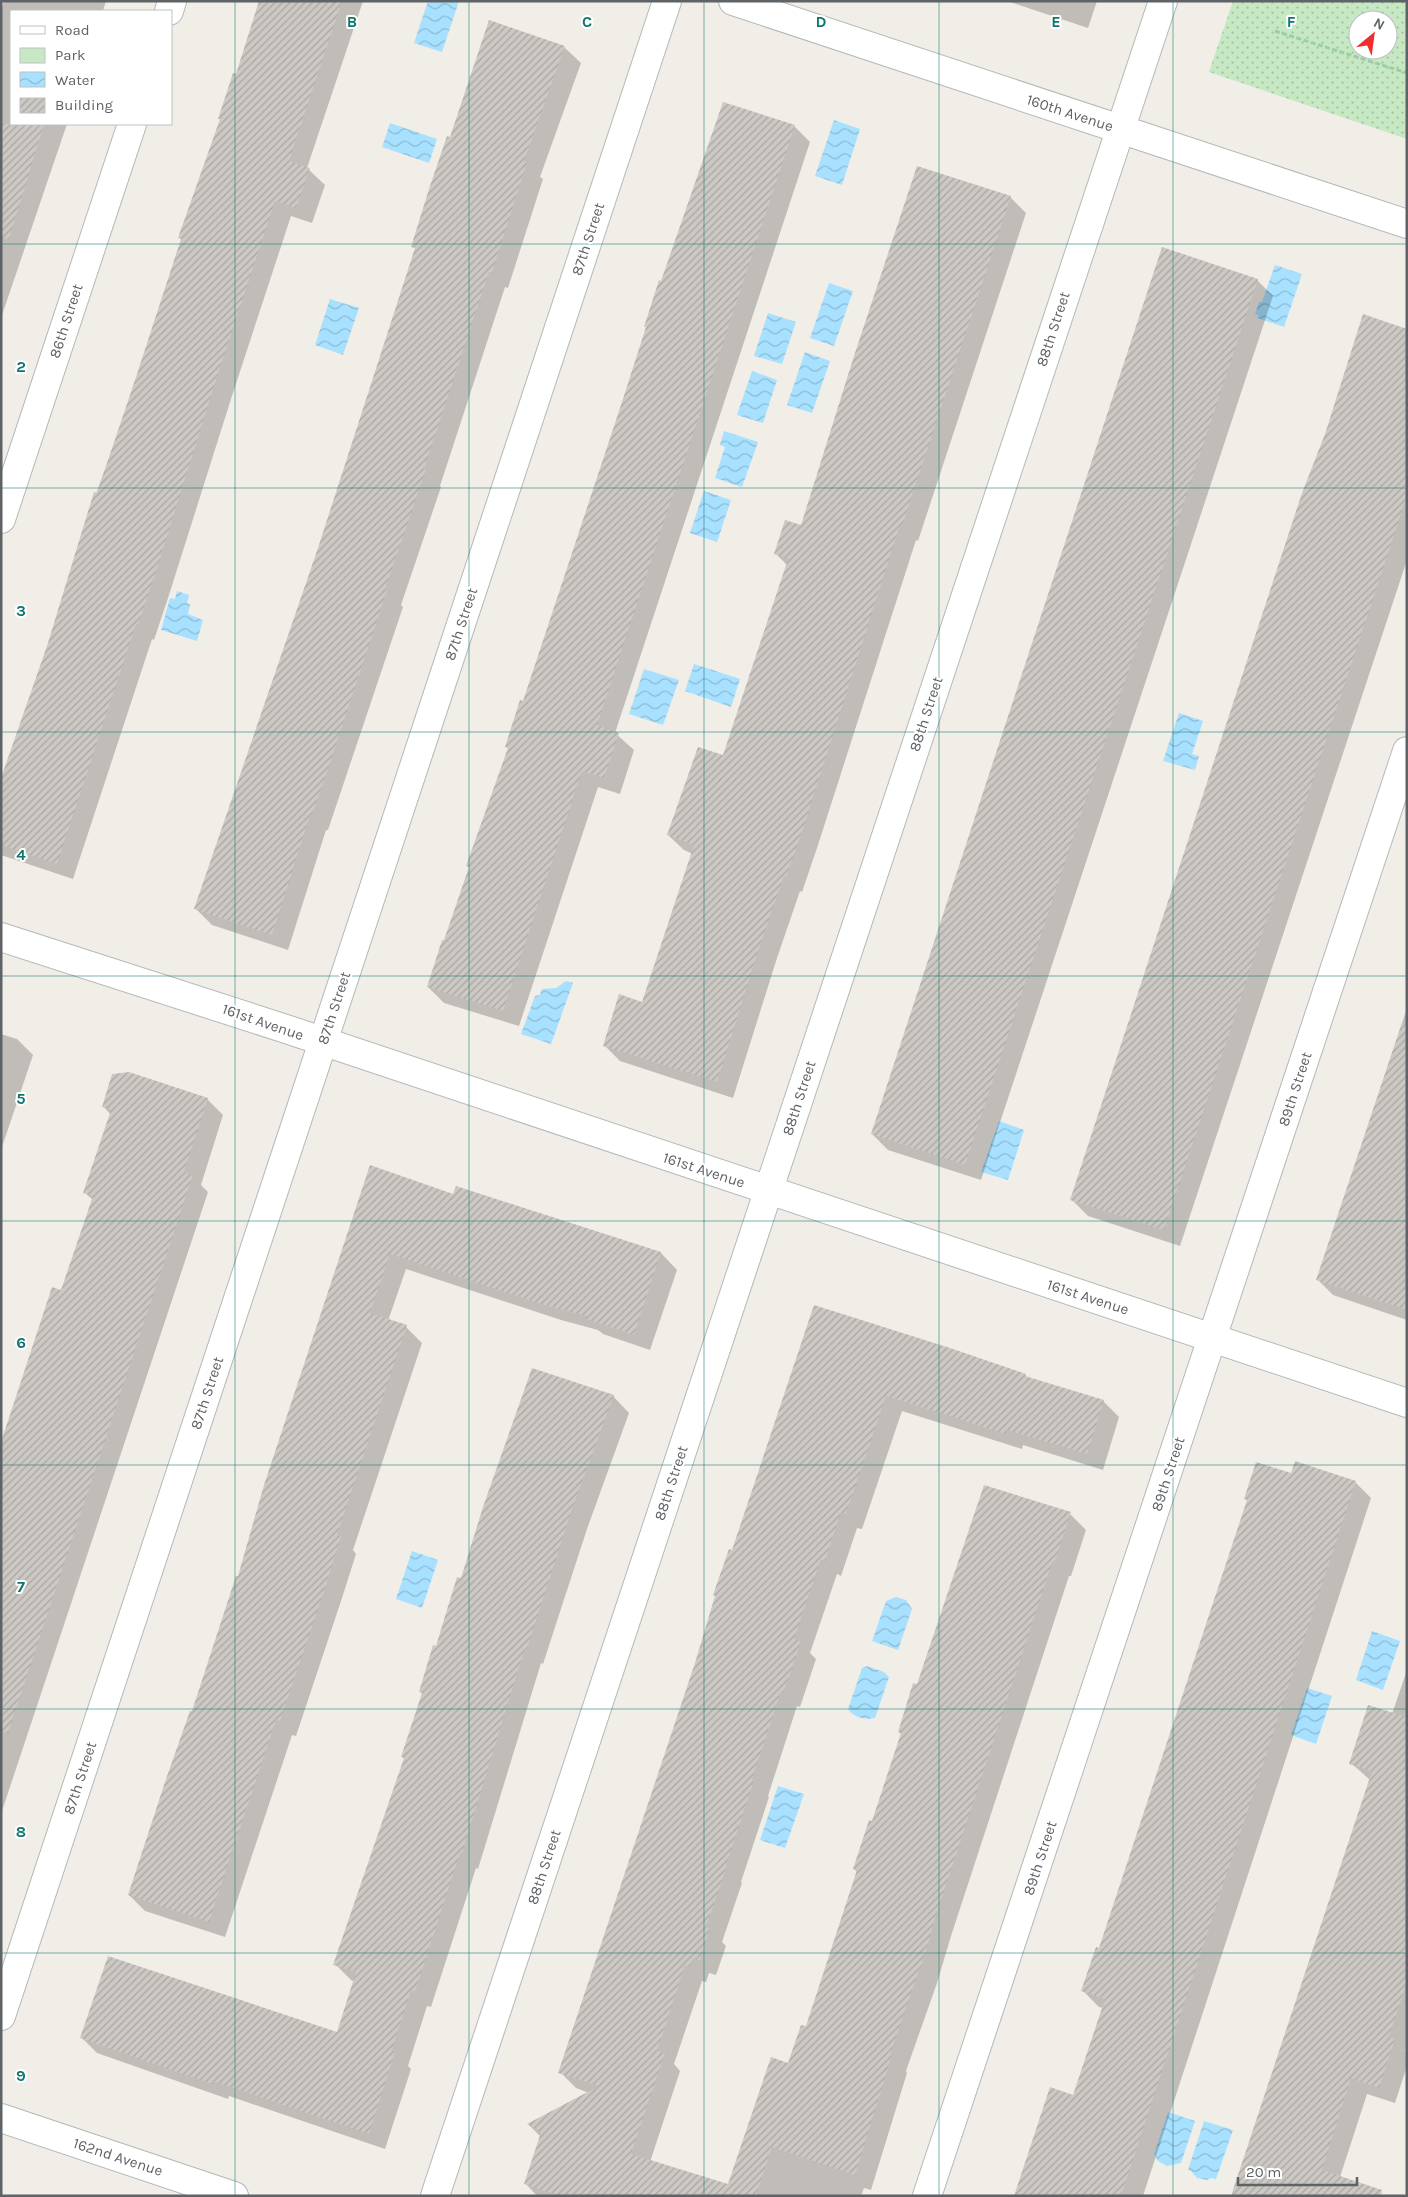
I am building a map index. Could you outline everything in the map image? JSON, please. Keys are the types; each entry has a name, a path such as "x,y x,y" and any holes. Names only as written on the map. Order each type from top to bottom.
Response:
{"street":[{"name":"87th Street","path":"1,2016 667,1"},
{"name":"160th Avenue","path":"733,1 1407,224"},
{"name":"88th Street","path":"435,2196 1163,1"},
{"name":"86th Street","path":"1,519 132,125"},
{"name":"89th Street","path":"927,2196 1407,751"},
{"name":"161st Avenue","path":"1,937 1407,1403"},
{"name":"162nd Avenue","path":"1,2118 234,2196"}],"path":[{"path":"1275,31 1407,73"}],"green space":[{"path":"1233,1 1407,1 1407,139 1209,72"}],"water":[{"path":"428,1 459,1 442,52 414,43"},
{"path":"834,120 860,129 842,185 815,176"},
{"path":"390,123 437,139 429,163 382,147"},
{"path":"1275,265 1302,274 1284,327 1257,318 1258,315 1255,314 1259,302 1262,302"},
{"path":"829,283 853,291 834,346 810,338"},
{"path":"330,299 359,308 343,355 315,345"},
{"path":"768,313 796,322 782,364 754,356"},
{"path":"805,352 830,361 812,413 787,405"},
{"path":"752,371 777,380 763,423 737,415"},
{"path":"724,431 758,442 742,487 715,478 725,447 720,445"},
{"path":"704,491 731,500 717,542 690,533"},
{"path":"177,591 189,595 187,603 190,604 188,614 203,620 197,641 161,630 170,598 175,599"},
{"path":"694,664 740,679 731,707 685,691"},
{"path":"644,669 679,680 663,725 629,714"},
{"path":"1179,713 1203,721 1192,754 1199,756 1195,770 1163,761"},
{"path":"566,981 573,983 551,1044 521,1034 535,996 540,995 542,989 556,988"},
{"path":"999,1121 1024,1130 1008,1180 981,1172"},
{"path":"412,1551 438,1560 422,1608 396,1599"},
{"path":"896,1597 906,1600 912,1609 898,1650 872,1641 886,1601"},
{"path":"1372,1631 1400,1641 1383,1690 1356,1680"},
{"path":"867,1666 884,1672 889,1677 875,1718 871,1719 857,1716 848,1709 862,1668"},
{"path":"1307,1688 1332,1696 1316,1744 1291,1735"},
{"path":"778,1786 804,1794 785,1848 760,1840"},
{"path":"1168,2112 1195,2121 1181,2163 1167,2166 1158,2161 1154,2154"},
{"path":"1204,2121 1233,2130 1216,2179 1197,2178 1188,2170"}],"building":[{"path":"259,1 342,1 289,161 310,168 296,208 275,201 215,383 154,578 138,625 136,624 57,864 1,845 1,778 47,646 94,492 97,493 137,374 181,239 178,238 220,119 218,119 233,73 236,74"},
{"path":"489,20 565,46 524,161 527,162 492,273 489,272 424,469 426,470 385,589 387,590 328,769 312,815 310,815 272,935 194,909 317,551 415,248 411,247 429,189 447,136 450,137"},
{"path":"723,102 795,125 597,725 619,733 604,778 582,771 503,1011 427,987 469,867 466,866 508,748 505,747 520,700 523,701 622,402 659,280 661,281"},
{"path":"1,124 44,125 9,239 1,238"},
{"path":"917,166 1011,196 902,526 900,525 803,829 761,942 717,1082 603,1046 619,994 642,1002 694,845 667,835 698,747 723,755 788,559 774,554 785,520 801,525 854,356"},
{"path":"1162,247 1258,279 965,1165 871,1134"},
{"path":"1363,314 1407,329 1407,496 1164,1230 1070,1200 1302,493 1325,434"},
{"path":"1402,1023 1407,1024 1407,1310 1316,1280"},
{"path":"129,1072 208,1098 184,1172 193,1175 8,1733 1,1732 1,1442 52,1287 61,1290 93,1196 83,1193 111,1110 102,1107 112,1074"},
{"path":"370,1165 453,1194 456,1186 661,1252 634,1335 586,1319 587,1316 544,1305 390,1254 370,1313 407,1325 337,1535 341,1536 327,1582 280,1721 276,1720 209,1922 128,1895 166,1779 190,1711 192,1711 236,1576 238,1576 264,1485"},
{"path":"814,1305 950,1348 1026,1374 1025,1376 1104,1400 1087,1454 1007,1430 1006,1434 886,1396 846,1514 841,1512 825,1561 821,1559 794,1639 801,1642 784,1692 781,1691 752,1779 754,1780 706,1927 710,1928 700,1960 693,1958 690,1967 685,1965 657,2051 665,2053 631,2154 728,2184 771,2057 788,2063 801,2025 806,2026 857,1870 853,1869 869,1820 872,1821 901,1733 898,1732 913,1683 917,1684 984,1485 1071,1512 1055,1561 1053,1560 935,1919 921,1968 890,2055 892,2055 855,2175 772,2147 756,2196 560,2196 524,2184 541,2132 527,2124 599,2086 558,2073 695,1663 715,1596 713,1595 729,1549 732,1550"},
{"path":"532,1368 614,1395 571,1512 527,1649 525,1648 462,1853 460,1853 415,1992 411,1990 392,2050 395,2052 369,2134 213,2081 212,2084 80,2038 108,1956 337,2032 356,1972 333,1965 404,1758 401,1757 422,1693 419,1692 433,1645 436,1646 457,1577 461,1578 483,1507"},
{"path":"1295,1461 1356,1481 1121,2196 1014,2196 1050,2087 1073,2095 1105,1999 1081,1991 1096,1947 1099,1948 1247,1500 1244,1499 1256,1462 1291,1473"},
{"path":"1368,1705 1407,1717 1407,1982 1389,2037 1395,2039 1379,2088 1351,2078 1322,2170 1382,2190 1381,2196 1231,2196 1371,1774 1371,1771 1349,1764"}]}
